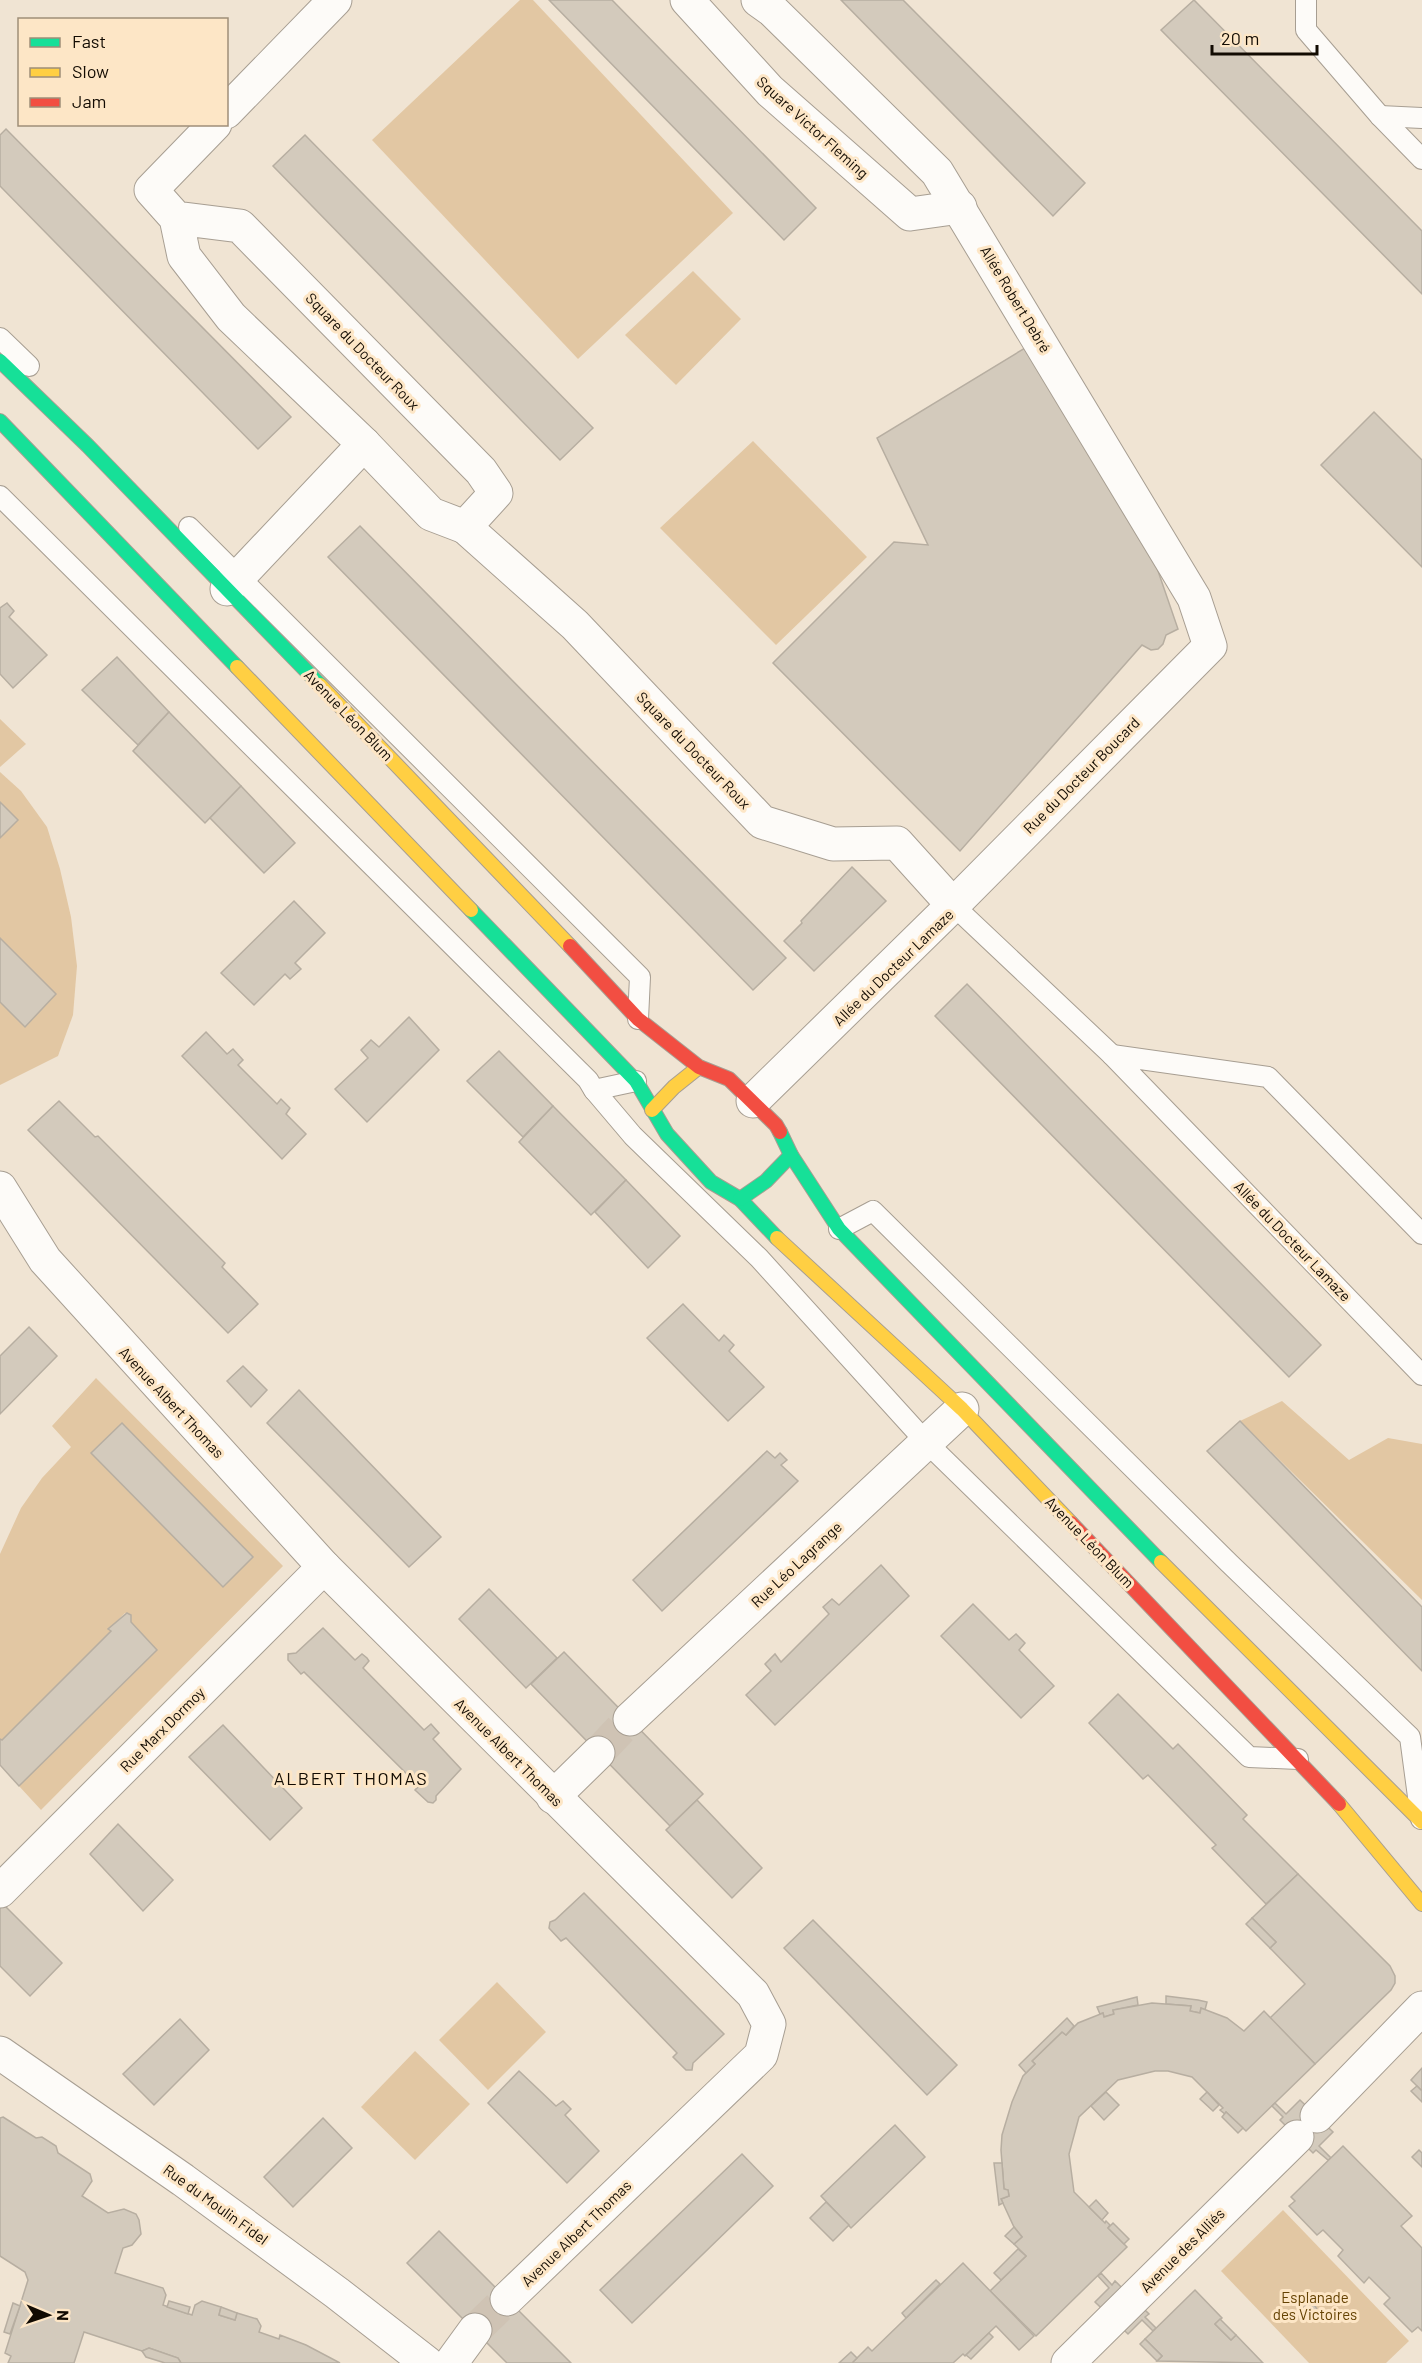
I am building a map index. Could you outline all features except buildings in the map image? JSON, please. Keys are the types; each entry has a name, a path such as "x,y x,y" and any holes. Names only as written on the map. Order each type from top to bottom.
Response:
{"main road":[{"name":"Avenue Léon Blum","path":"0,361 233,582 638,1019 699,1067 729,1079 753,1101 776,1125 791,1155 839,1229 1145,1546 1422,1822"},
{"name":"Avenue Léon Blum","path":"0,422 636,1082 667,1134 711,1182 740,1199 764,1225 962,1409 1298,1759 1422,1904"},
{"path":"652,1110 674,1087 699,1067"},
{"path":"740,1199 766,1181 791,1155"}],"street":[{"path":"228,110 335,0"},
{"name":"Square Victor Fleming","path":"687,0 770,91 910,214 960,207"},
{"name":"Allée Robert Debré","path":"758,0 772,10 937,172 1194,598 1210,646"},
{"name":"Square du Docteur Roux","path":"212,126 151,190 176,218 184,256 231,317 364,444 431,514 465,527 575,625 762,822 833,844 897,843 953,905"},
{"name":"Square du Docteur Roux","path":"176,218 240,226 481,471 496,493 465,527"},
{"path":"233,582 364,444"},
{"name":"Rue du Docteur Boucard","path":"953,905 1210,646"},
{"name":"Allée du Docteur Lamaze","path":"753,1101 953,905"},
{"name":"Avenue Albert Thomas","path":"0,1188 45,1260 324,1567 753,1994 769,2025 761,2055 507,2299"},
{"name":"Rue Léo Lagrange","path":"630,1719 962,1409"},
{"name":"Rue Marx Dormoy","path":"0,1891 324,1567"},
{"path":"554,1797 598,1753"},
{"name":"Avenue des Alliés","path":"1068,2363 1307,2126 1422,2008"},
{"name":"Rue du Moulin Fidel","path":"0,2053 183,2180 337,2292 427,2363"},
{"path":"451,2363 475,2330"}],"lane":[{"path":"1306,0 1306,30 1380,116 1422,159"},
{"path":"1380,116 1422,118"},
{"path":"0,338 233,582 640,978 638,1019"},
{"path":"0,496 588,1080 633,1136 759,1258 926,1442 1249,1757 1298,1759"},
{"name":"Allée du Docteur Lamaze","path":"953,905 1112,1055 1422,1375"},
{"path":"1112,1055 1268,1077 1422,1234"},
{"path":"594,1090 636,1082"},
{"path":"839,1229 873,1211 1229,1563 1410,1737 1422,1822"}],"green space":[{"path":"520,0 533,0 733,213 578,359 372,140"},
{"path":"693,271 741,319 676,385 625,335"},
{"path":"753,441 867,557 776,645 660,528"},
{"path":"0,719 26,744 0,767"},
{"path":"0,772 21,791 47,827 71,917 77,966 73,1015 58,1056 0,1085"},
{"path":"96,1378 283,1566 41,1810 19,1786 157,1650 131,1622 131,1615 125,1613 109,1629 111,1631 2,1740 0,1739 0,1554 21,1508 42,1478 71,1447 52,1426","holes":["122,1423 252,1557 223,1587 91,1453"]},
{"path":"1282,1401 1349,1460 1388,1438 1422,1444 1422,1600 1240,1421"},
{"path":"497,1982 546,2032 488,2090 439,2040"},
{"path":"415,2051 470,2104 415,2160 361,2107"},
{"name":"Esplanade des Victoires","path":"1283,2210 1409,2341 1386,2363 1309,2363 1221,2271"}],"tunnel":[{"path":"598,1753 630,1719"},
{"path":"475,2330 507,2299"}],"traffic: fast":[{"path":"0,361 88,446 320,685"},
{"path":"0,421 237,667"},
{"path":"471,910 636,1081 667,1134 711,1182 740,1199 777,1238"},
{"path":"780,1132 791,1155 839,1229 1161,1562"},
{"path":"740,1199 766,1181 791,1155"}],"traffic: slow":[{"path":"237,667 471,910"},
{"path":"320,685 570,946"},
{"path":"652,1110 674,1087 699,1067"},
{"path":"777,1238 962,1409 1071,1523"},
{"path":"1161,1562 1422,1822"},
{"path":"1339,1804 1422,1904"}],"traffic: jam":[{"path":"570,946 638,1019 699,1067 729,1079 776,1125 780,1132"},
{"path":"1071,1523 1339,1804"}],"district":[{"name":"ALBERT THOMAS","path":"351,1778"}]}
